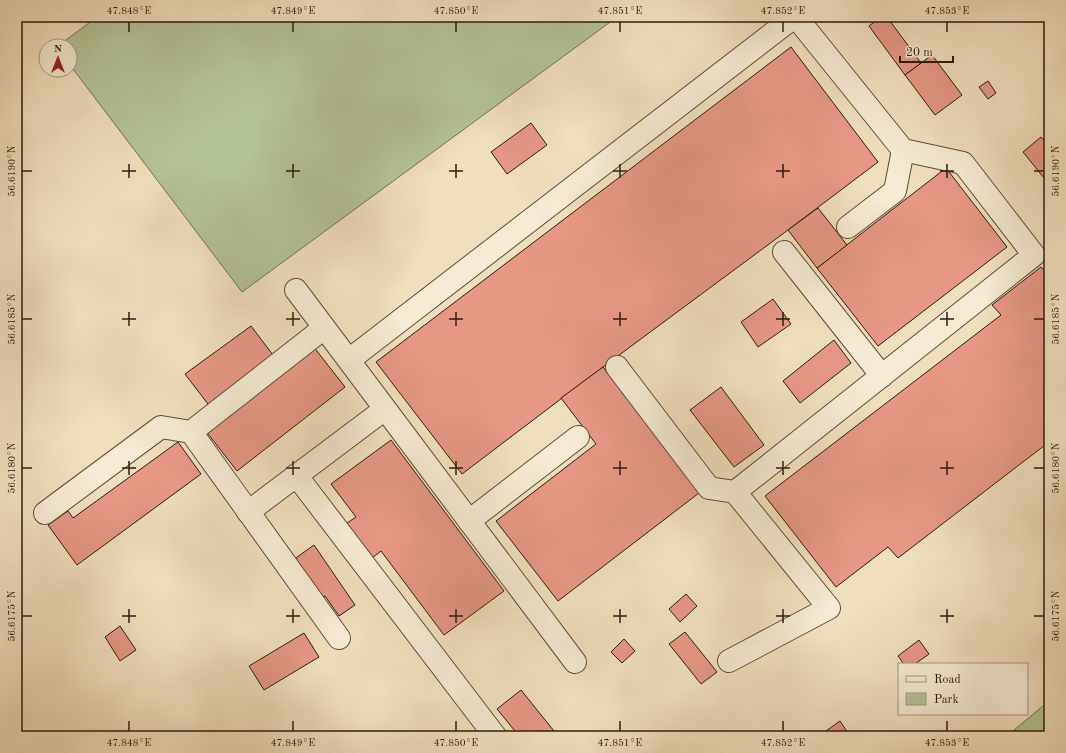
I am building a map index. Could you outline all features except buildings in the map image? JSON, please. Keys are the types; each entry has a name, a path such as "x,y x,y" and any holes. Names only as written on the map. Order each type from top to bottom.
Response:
{"lane":[{"path":"348,360 795,17 902,150 963,163 1042,254 882,376 735,492"},
{"path":"848,227 895,191 902,150"},
{"path":"784,252 882,376"},
{"path":"296,290 575,662"},
{"path":"191,432 324,328"},
{"path":"617,367 709,488 735,492 829,608 728,660"},
{"path":"248,512 385,409"},
{"path":"45,513 161,427 191,432 339,638"},
{"path":"469,521 578,437"},
{"path":"296,475 495,736"}],"green space":[{"path":"97,17 617,17 242,292 78,76 78,38 69,38"},
{"path":"1049,701 1049,736 1007,736"}]}
